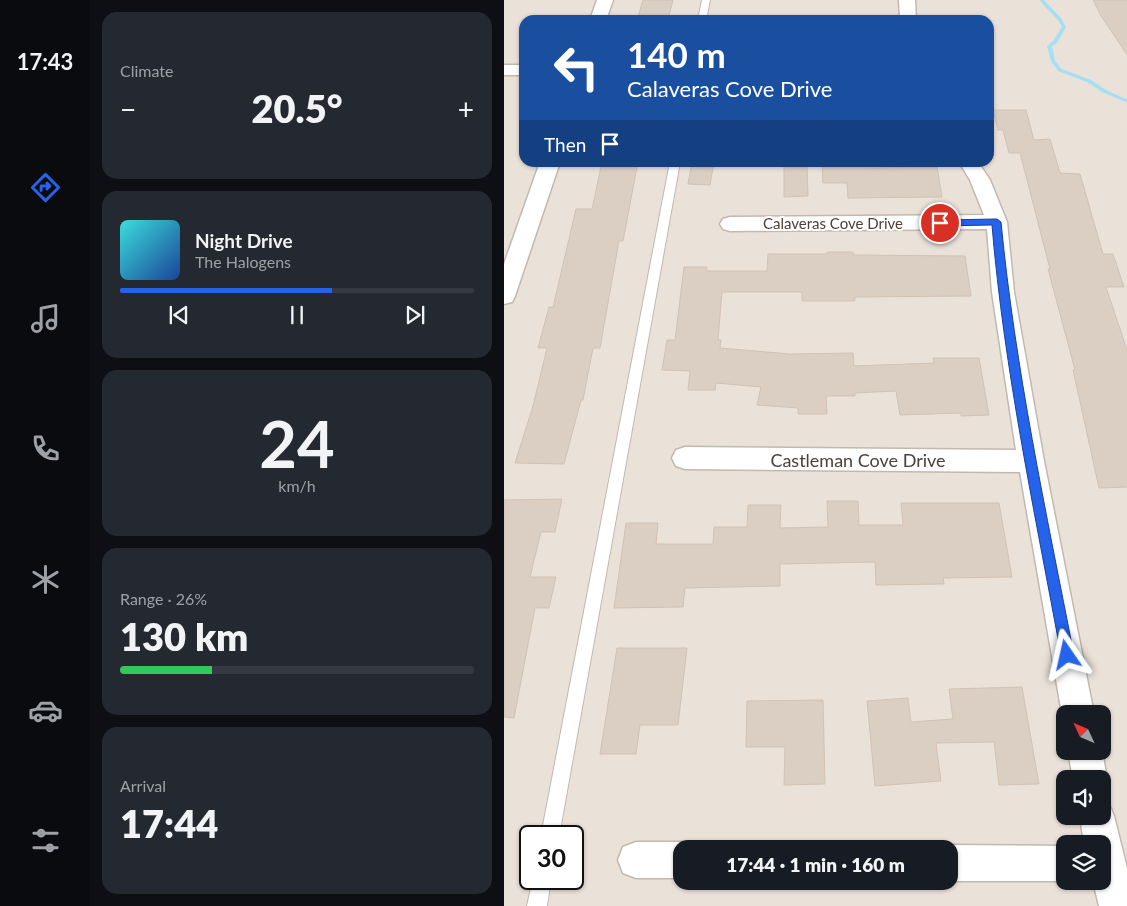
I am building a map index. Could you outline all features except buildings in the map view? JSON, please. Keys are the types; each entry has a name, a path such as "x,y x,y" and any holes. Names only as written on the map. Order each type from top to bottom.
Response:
{"street":[{"path":"600,15 605,0"},
{"path":"907,0 908,15"},
{"path":"504,70 519,70"},
{"path":"504,296 548,167"},
{"path":"971,167 980,180 997,222 1003,292 1031,461 1076,705"},
{"name":"Calaveras Cove Drive","path":"730,224 997,222"},
{"name":"Castleman Cove Drive","path":"685,458 1031,461"},
{"path":"636,860 673,860"},
{"path":"958,863 1056,864"},
{"path":"1111,882 1117,906"}],"lane":[{"path":"703,15 706,0"},
{"path":"552,825 674,167"},
{"path":"537,906 540,890"}],"shaded area":[{"path":"504,0 1127,0 1127,906 504,906"}],"waterway":[{"path":"1042,0 1060,19 1064,27 1055,42 1049,46 1053,61 1060,70 1089,81 1104,91 1128,102"}],"route":[{"path":"940,223 997,222 1003,292 1031,461 1067,655"}]}
